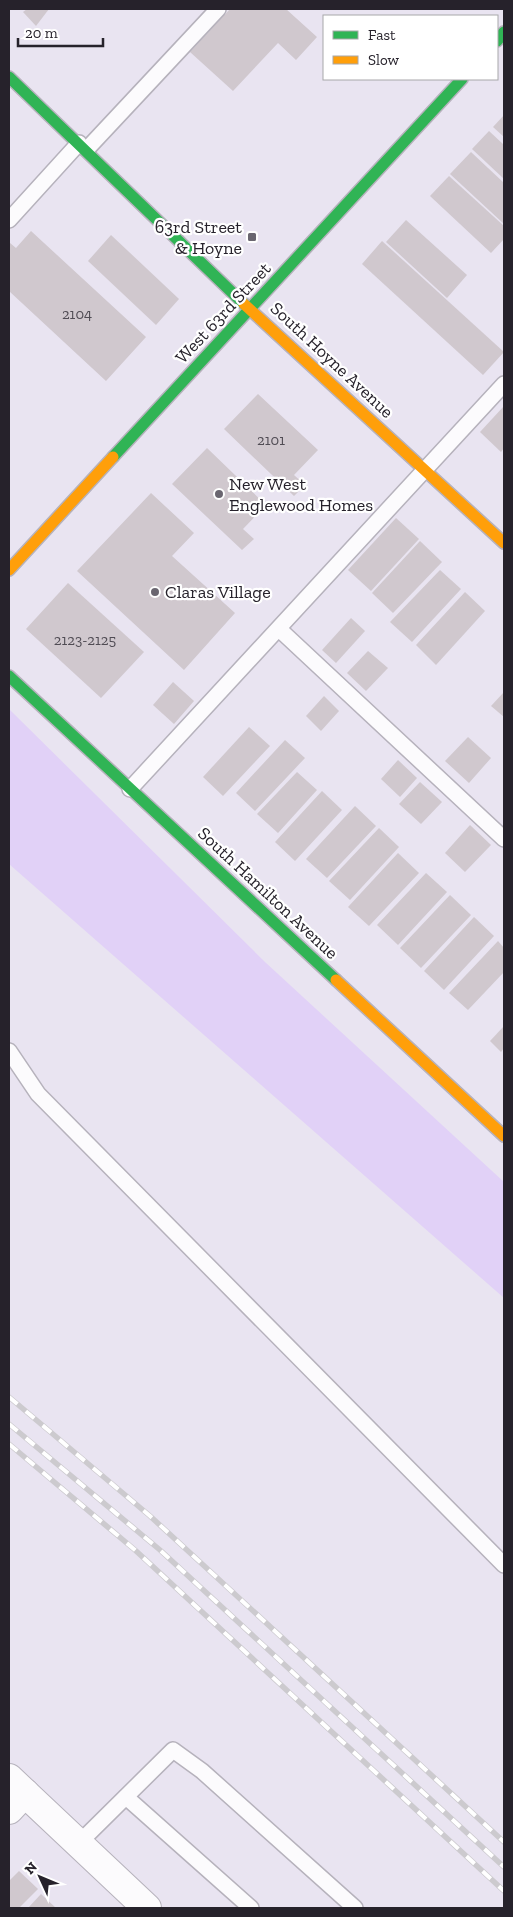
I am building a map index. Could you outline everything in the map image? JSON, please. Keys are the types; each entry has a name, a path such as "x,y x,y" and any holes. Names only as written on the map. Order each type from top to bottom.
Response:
{"street":[{"name":"South Hoyne Avenue","path":"9,77 83,146 282,340 504,542"},
{"name":"West 63rd Street","path":"9,570 461,80"},
{"name":"South Hamilton Avenue","path":"9,676 504,1136"},
{"path":"14,1794 79,1843 147,1908"}],"lane":[{"path":"9,220 218,9"},
{"path":"130,789 504,384"},
{"path":"279,629 504,839"},
{"path":"9,1051 38,1094 504,1565"},
{"path":"79,1843 173,1750 202,1771 355,1908"},
{"path":"126,1797 252,1908"}],"shaded area":[{"path":"9,709 265,962 504,1182 504,1298 9,864"}],"building":[{"path":"27,9 49,9 36,26 23,12"},
{"path":"230,9 286,9 317,37 296,60 278,43 233,91 190,52"},
{"path":"504,115 504,137 493,127"},
{"path":"489,131 504,145 504,179 472,149"},
{"path":"471,152 504,183 504,224 450,174"},
{"path":"449,176 504,226 504,239 491,253 430,196"},
{"path":"406,220 467,275 447,298 386,242"},
{"path":"31,231 146,337 106,381 9,291 9,245 10,243 16,248"},
{"path":"111,235 179,299 156,325 88,261"},
{"path":"382,241 504,352 483,375 362,264"},
{"name":"New West Englewood Homes","path":"258,394 318,450 294,475 305,485 294,496 224,429"},
{"path":"504,406 504,448 501,452 480,432"},
{"name":"New West Englewood Homes","path":"207,448 266,505 243,529 254,539 242,550 172,484"},
{"name":"Claras Village","path":"151,493 194,533 172,556 235,613 184,670 77,571"},
{"path":"396,518 419,539 371,591 348,570"},
{"path":"420,541 442,562 393,613 372,593"},
{"path":"440,570 461,589 412,642 390,622"},
{"path":"68,583 144,652 101,698 26,629"},
{"path":"465,592 485,611 436,665 416,645"},
{"path":"351,618 365,631 336,663 322,650"},
{"path":"368,651 388,668 366,691 347,673"},
{"path":"173,682 194,701 174,724 153,705"},
{"path":"504,692 504,717 491,706"},
{"path":"324,696 339,711 321,731 306,716"},
{"path":"249,727 270,746 223,796 203,777"},
{"path":"468,737 491,758 469,783 445,761"},
{"path":"285,740 305,758 255,811 236,793"},
{"path":"398,760 417,778 400,797 381,779"},
{"path":"297,772 317,790 278,833 257,814"},
{"path":"420,782 442,802 421,824 399,804"},
{"path":"322,791 342,810 295,861 275,842"},
{"path":"355,806 376,826 327,878 306,859"},
{"path":"470,825 491,845 465,872 445,853"},
{"path":"379,828 399,847 350,900 329,881"},
{"path":"398,853 419,873 369,926 348,907"},
{"path":"426,873 447,892 398,945 377,925"},
{"path":"450,895 471,915 421,968 400,948"},
{"path":"474,917 494,936 444,990 424,971"},
{"path":"498,941 504,948 504,972 468,1010 449,993"},
{"path":"504,1026 504,1048 501,1052 490,1041"},
{"path":"19,1871 38,1889 19,1908 9,1908 9,1881"},
{"path":"41,1894 56,1908 28,1908"}],"railway":[{"path":"9,1397 150,1516 504,1842"},
{"path":"9,1424 160,1550 504,1867"},
{"path":"9,1444 135,1550 504,1891"}],"traffic: fast":[{"path":"498,40 504,32"},
{"path":"9,77 244,304"},
{"path":"113,457 461,80"},
{"path":"9,676 336,980"}],"traffic: slow":[{"path":"244,304 504,543"},
{"path":"9,570 113,457"},
{"path":"336,980 504,1136"}],"place":[{"name":"63rd Street & Hoyne","path":"252,237"},
{"name":"New West Englewood Homes","path":"219,494"},
{"name":"Claras Village","path":"155,592"}]}
